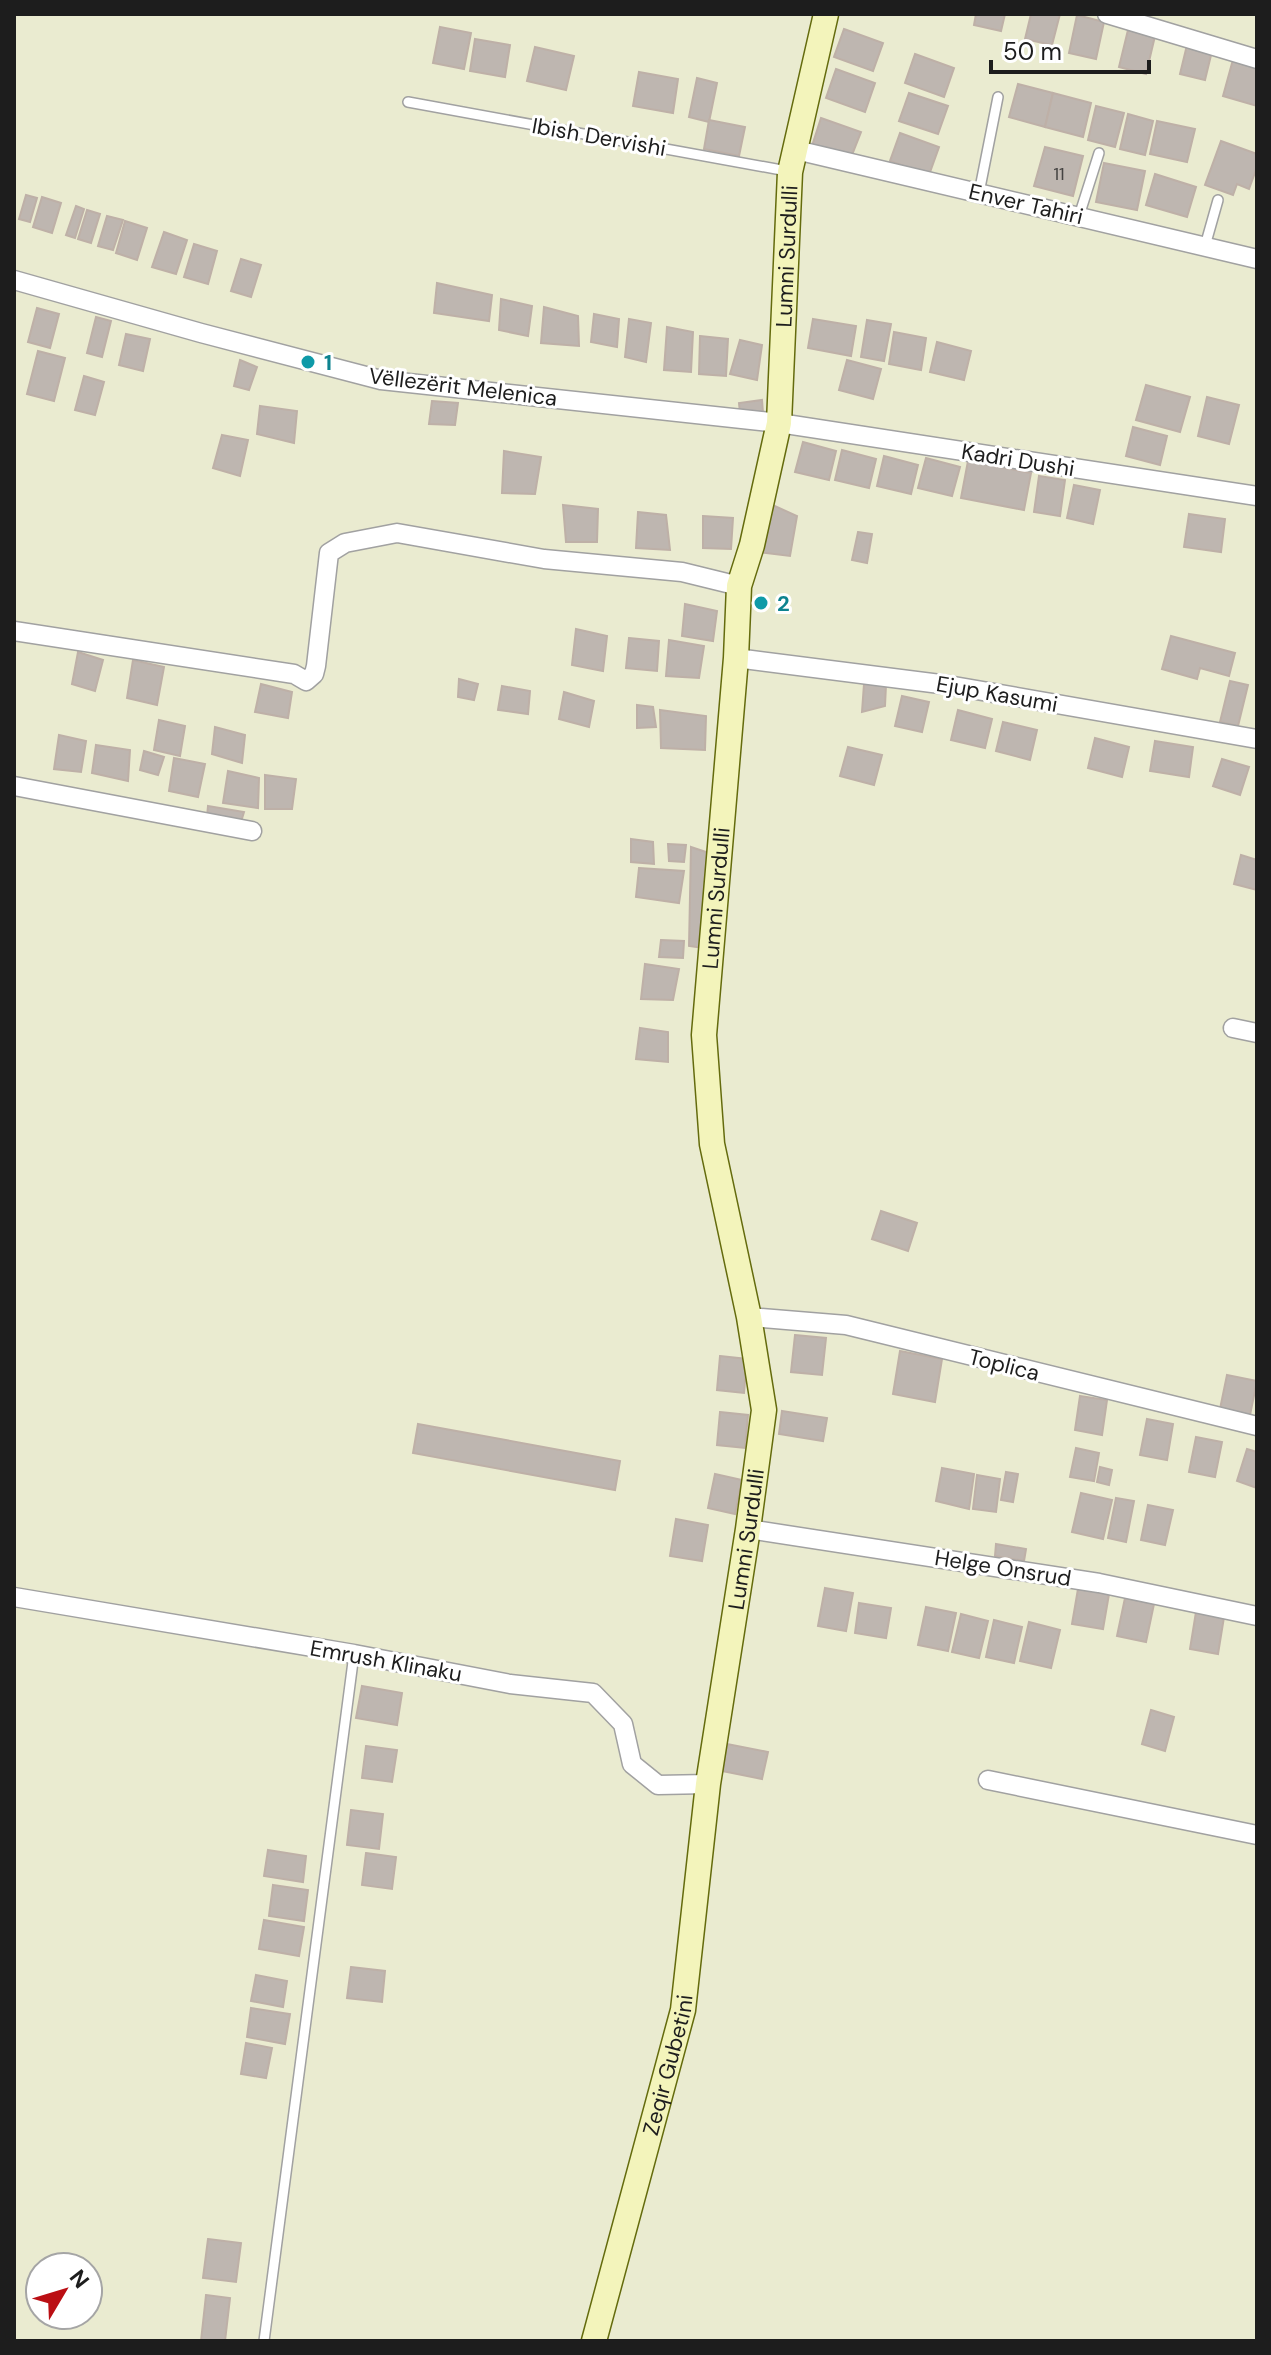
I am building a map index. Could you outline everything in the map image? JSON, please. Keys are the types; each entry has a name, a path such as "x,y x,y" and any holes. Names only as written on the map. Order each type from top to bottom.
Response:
{"street":[{"name":"Lumni Surdulli","path":"708,1784 764,1410 749,1317 712,1144 704,1035 736,658 739,586 752,545 779,423 793,161 826,14"},
{"path":"1107,14 1257,59"},
{"name":"Enver Tahiri","path":"793,161 979,193 1257,259"},
{"name":"Vëllezërit Melenica","path":"14,280 381,380 779,423"},
{"name":"Kadri Dushi","path":"779,423 1257,496"},
{"path":"14,631 294,674 306,681 314,674 316,666 329,553 345,543 397,533 544,559 682,572 739,586"},
{"name":"Ejup Kasumi","path":"736,658 948,685 1257,739"},
{"path":"14,786 252,831"},
{"path":"1233,1028 1257,1033"},
{"name":"Toplica","path":"749,1317 846,1325 1257,1426"},
{"name":"Helge Onsrud","path":"748,1529 1099,1583 1257,1616"},
{"name":"Emrush Klinaku","path":"14,1597 354,1654 510,1684 593,1693 623,1724 632,1764 658,1785 708,1784"},
{"path":"988,1780 1257,1835"},
{"name":"Zeqir Gubetini","path":"594,2341 683,2010 708,1784"}],"lane":[{"path":"979,193 998,97"},
{"name":"Ibish Dervishi","path":"408,102 793,161"},
{"path":"1079,216 1099,153"},
{"path":"1205,246 1218,200"},
{"path":"264,2341 354,1654"}],"green space":[{"path":"14,14 1257,14 1257,2341 14,2341"}],"building":[{"path":"976,14 1005,14 1001,31 974,25"},
{"path":"1031,14 1060,14 1052,45 1025,39"},
{"path":"1077,15 1104,22 1096,59 1069,53"},
{"path":"440,27 471,33 464,69 433,63"},
{"path":"844,29 883,43 873,71 834,57"},
{"path":"1128,30 1155,36 1146,74 1119,67"},
{"path":"475,39 510,45 505,77 470,71"},
{"path":"1187,45 1212,51 1205,80 1180,74"},
{"path":"535,47 574,56 566,90 527,81"},
{"path":"915,54 954,68 944,97 905,83"},
{"path":"1234,56 1257,63 1257,106 1223,96"},
{"path":"836,69 875,83 865,112 826,98"},
{"path":"639,72 678,79 673,113 633,106"},
{"path":"697,78 717,83 709,122 689,117"},
{"path":"1018,84 1053,93 1045,127 1009,117"},
{"path":"909,93 948,106 938,134 899,121"},
{"path":"1053,93 1091,103 1083,137 1045,127"},
{"path":"1096,106 1124,113 1115,147 1088,140"},
{"path":"1128,114 1153,121 1145,155 1120,149"},
{"path":"821,118 861,132 850,160 812,146"},
{"path":"709,120 745,127 739,156 704,149"},
{"path":"1157,121 1195,129 1187,162 1150,154"},
{"path":"900,133 939,147 929,175 890,161"},
{"path":"1221,141 1257,154 1257,167 1249,189 1237,184 1233,195 1205,185"},
{"path":"1045,147 1083,156 1073,196 1034,186"},
{"path":"1104,163 1145,171 1137,210 1096,202"},
{"path":"1155,174 1196,187 1187,217 1146,205"},
{"path":"26,195 37,198 30,222 19,219"},
{"path":"42,197 61,203 52,233 33,227"},
{"path":"76,206 84,209 75,238 66,235"},
{"path":"87,210 100,214 91,243 78,239"},
{"path":"107,216 123,220 113,250 98,246"},
{"path":"125,221 147,228 137,260 116,253"},
{"path":"164,232 187,240 176,274 152,267"},
{"path":"194,244 217,251 208,284 184,277"},
{"path":"241,259 261,265 251,297 231,291"},
{"path":"437,283 492,295 489,321 434,313"},
{"path":"501,299 532,306 528,336 499,330"},
{"path":"544,307 578,316 579,346 541,343"},
{"path":"37,308 59,314 50,348 28,342"},
{"path":"594,314 619,319 617,347 591,342"},
{"path":"96,317 111,321 102,357 87,353"},
{"path":"629,319 651,323 646,362 625,357"},
{"path":"813,319 856,326 851,356 808,348"},
{"path":"867,320 891,324 884,361 861,357"},
{"path":"667,327 693,332 691,372 664,370"},
{"path":"894,332 926,338 921,370 889,364"},
{"path":"126,334 150,339 143,371 119,365"},
{"path":"700,336 728,339 726,376 699,374"},
{"path":"740,340 762,345 757,380 730,374"},
{"path":"937,342 971,351 964,380 930,372"},
{"path":"38,351 65,358 54,401 27,394"},
{"path":"240,360 257,367 249,390 234,386"},
{"path":"847,360 881,369 873,399 839,390"},
{"path":"84,376 104,382 95,415 75,410"},
{"path":"1146,385 1190,397 1180,432 1136,420"},
{"path":"1207,397 1239,405 1229,444 1198,436"},
{"path":"762,400 763,413 740,413 739,403"},
{"path":"432,401 458,403 455,425 429,424"},
{"path":"260,406 297,411 294,443 257,434"},
{"path":"1133,427 1167,436 1160,465 1126,456"},
{"path":"222,435 248,440 240,476 213,468"},
{"path":"803,442 836,451 829,480 795,472"},
{"path":"842,450 876,459 869,488 835,480"},
{"path":"504,451 541,457 535,494 502,493"},
{"path":"884,456 918,465 911,494 877,486"},
{"path":"926,458 960,467 952,496 918,488"},
{"path":"968,461 1031,473 1024,510 961,498"},
{"path":"1039,476 1065,480 1060,516 1034,512"},
{"path":"1074,485 1100,490 1093,524 1067,518"},
{"path":"768,503 797,516 790,556 759,552"},
{"path":"563,505 598,509 597,542 566,542"},
{"path":"638,512 666,515 670,550 636,548"},
{"path":"1189,514 1225,519 1221,552 1184,547"},
{"path":"703,516 733,518 731,549 703,548"},
{"path":"858,532 872,534 867,563 852,560"},
{"path":"685,604 717,611 713,641 682,636"},
{"path":"576,629 607,636 603,671 572,665"},
{"path":"1171,636 1235,653 1229,676 1200,668 1197,679 1162,669"},
{"path":"629,638 659,641 657,671 626,668"},
{"path":"669,640 704,646 699,678 666,676"},
{"path":"78,652 103,660 95,691 72,684"},
{"path":"133,660 164,667 157,705 127,698"},
{"path":"459,679 478,684 474,700 458,697"},
{"path":"1230,681 1248,685 1238,726 1220,722"},
{"path":"261,684 292,692 288,718 255,712"},
{"path":"864,684 886,685 885,706 862,712"},
{"path":"502,686 530,691 528,714 498,710"},
{"path":"564,692 594,701 589,727 559,719"},
{"path":"902,696 929,702 922,732 895,726"},
{"path":"637,705 653,707 656,727 637,728"},
{"path":"660,710 706,716 705,750 661,748"},
{"path":"958,710 992,719 985,748 951,740"},
{"path":"159,720 185,726 180,756 154,750"},
{"path":"1003,722 1037,730 1030,760 996,751"},
{"path":"215,727 245,735 242,763 212,754"},
{"path":"59,735 86,741 81,772 54,769"},
{"path":"1095,738 1129,747 1122,777 1088,768"},
{"path":"1155,741 1193,747 1189,777 1150,771"},
{"path":"96,745 130,750 128,781 92,773"},
{"path":"848,747 882,755 874,785 840,776"},
{"path":"144,751 164,757 158,775 140,770"},
{"path":"174,758 205,764 198,797 169,791"},
{"path":"1222,759 1249,767 1240,795 1213,786"},
{"path":"228,771 259,778 258,808 223,803"},
{"path":"265,775 296,779 292,809 265,809"},
{"path":"208,806 244,812 241,822 207,817"},
{"path":"631,839 653,842 654,864 631,862"},
{"path":"668,844 686,845 684,862 669,861"},
{"path":"691,847 709,853 704,948 689,946"},
{"path":"1241,855 1257,860 1257,890 1234,884"},
{"path":"639,868 684,871 679,903 636,897"},
{"path":"661,940 684,941 683,958 659,957"},
{"path":"645,964 679,969 673,1000 641,999"},
{"path":"640,1028 668,1032 668,1062 636,1059"},
{"path":"881,1211 917,1223 908,1251 872,1239"},
{"path":"795,1335 826,1338 822,1375 791,1372"},
{"path":"900,1351 942,1359 935,1402 893,1394"},
{"path":"720,1356 747,1359 744,1393 717,1390"},
{"path":"1227,1375 1257,1381 1250,1415 1220,1409"},
{"path":"1080,1396 1107,1400 1102,1435 1075,1430"},
{"path":"782,1411 827,1418 823,1441 779,1434"},
{"path":"720,1412 748,1415 745,1448 717,1445"},
{"path":"1147,1419 1173,1424 1167,1460 1140,1455"},
{"path":"418,1424 620,1461 615,1490 413,1453"},
{"path":"1196,1437 1222,1442 1215,1477 1189,1472"},
{"path":"1076,1448 1099,1453 1094,1481 1070,1477"},
{"path":"1247,1449 1257,1452 1257,1488 1237,1481"},
{"path":"1100,1467 1112,1470 1109,1485 1097,1482"},
{"path":"942,1468 974,1474 969,1509 936,1501"},
{"path":"1006,1472 1018,1474 1013,1502 1001,1500"},
{"path":"715,1474 742,1480 735,1514 708,1508"},
{"path":"977,1475 1000,1479 996,1512 973,1509"},
{"path":"1081,1493 1112,1500 1103,1539 1072,1532"},
{"path":"1116,1498 1134,1501 1126,1542 1108,1538"},
{"path":"1148,1505 1173,1510 1165,1545 1141,1540"},
{"path":"676,1519 708,1525 702,1561 670,1556"},
{"path":"996,1544 1026,1549 1024,1561 995,1556"},
{"path":"825,1588 853,1593 846,1631 818,1626"},
{"path":"1078,1589 1109,1594 1103,1629 1072,1624"},
{"path":"1125,1598 1154,1604 1146,1642 1117,1636"},
{"path":"859,1603 891,1608 886,1638 855,1633"},
{"path":"926,1607 956,1613 948,1651 918,1645"},
{"path":"1196,1612 1224,1617 1218,1654 1190,1649"},
{"path":"961,1614 988,1621 979,1658 952,1652"},
{"path":"994,1620 1022,1627 1014,1663 986,1657"},
{"path":"1029,1622 1060,1630 1051,1668 1020,1661"},
{"path":"362,1686 402,1693 397,1725 356,1718"},
{"path":"1151,1710 1174,1717 1165,1751 1142,1744"},
{"path":"727,1744 768,1752 762,1779 722,1771"},
{"path":"366,1746 397,1750 392,1782 362,1778"},
{"path":"351,1810 383,1814 379,1849 347,1845"},
{"path":"268,1850 306,1856 303,1882 264,1876"},
{"path":"366,1853 396,1857 392,1889 362,1885"},
{"path":"273,1885 308,1890 304,1921 269,1916"},
{"path":"264,1920 304,1927 299,1956 259,1949"},
{"path":"351,1967 385,1971 382,2002 347,1998"},
{"path":"256,1975 287,1981 283,2007 251,2001"},
{"path":"251,2008 290,2014 285,2044 247,2037"},
{"path":"246,2043 272,2048 266,2078 241,2074"},
{"path":"208,2239 241,2243 236,2282 203,2278"},
{"path":"206,2295 230,2298 225,2341 201,2341"}],"place":[{"name":"1","path":"308,362"},
{"name":"2","path":"761,603"}]}
